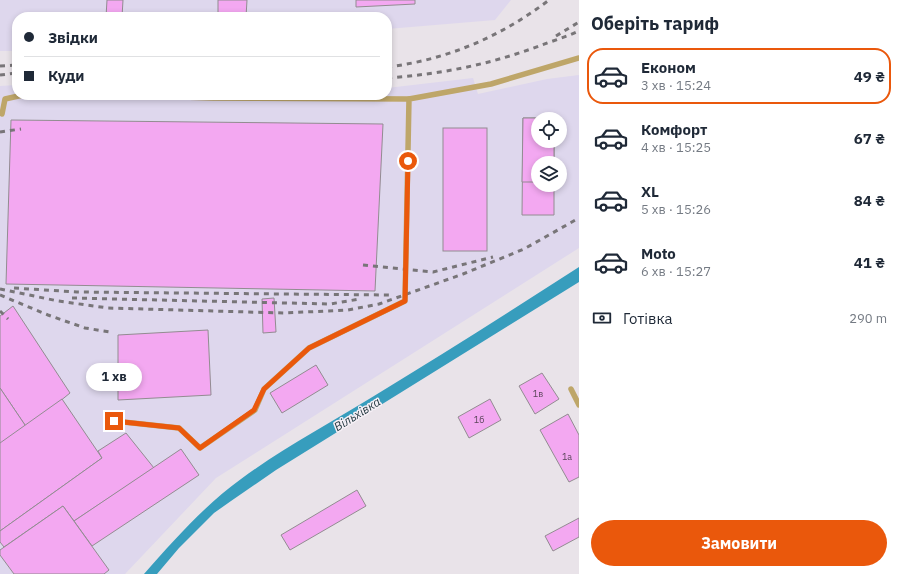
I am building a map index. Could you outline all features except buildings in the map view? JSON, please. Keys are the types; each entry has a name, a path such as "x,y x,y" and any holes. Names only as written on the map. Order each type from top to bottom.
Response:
{"lane":[{"path":"392,99 409,99 491,84 579,58"},
{"path":"2,114 5,99 12,97"},
{"path":"114,421 179,428 200,448 254,410 264,389 309,348 405,301 409,99"},
{"path":"571,389 579,405"}],"shaded area":[{"path":"0,0 511,0 495,20 392,29 392,12 12,12 12,51 0,51"},
{"path":"579,75 579,248 216,478 125,574 0,574 0,86 12,85 12,100 392,100 392,87 473,78 478,94 547,79"}],"water":[{"name":"Вільхівка","path":"579,267 579,282 276,470 214,513 179,548 157,574 144,574 202,512 241,479 290,446 374,396"}],"railway":[{"path":"392,66 431,59 473,44 512,25 549,0"},
{"path":"556,36 579,22"},
{"path":"392,77 464,68 520,53 579,31"},
{"path":"0,66 12,65"},
{"path":"0,75 12,74"},
{"path":"0,132 21,129"},
{"path":"0,289 58,301 108,308 284,313 348,310 379,304 463,274 524,249 579,218"},
{"path":"363,265 433,272 493,257"},
{"path":"14,288 77,292 390,295"},
{"path":"0,295 48,315 85,328 110,332"},
{"path":"72,298 330,304 360,299"},
{"path":"0,311 8,319"}],"route":[{"path":"114,421 179,428 200,448 254,410 264,389 309,348 405,301 408,161"}]}
